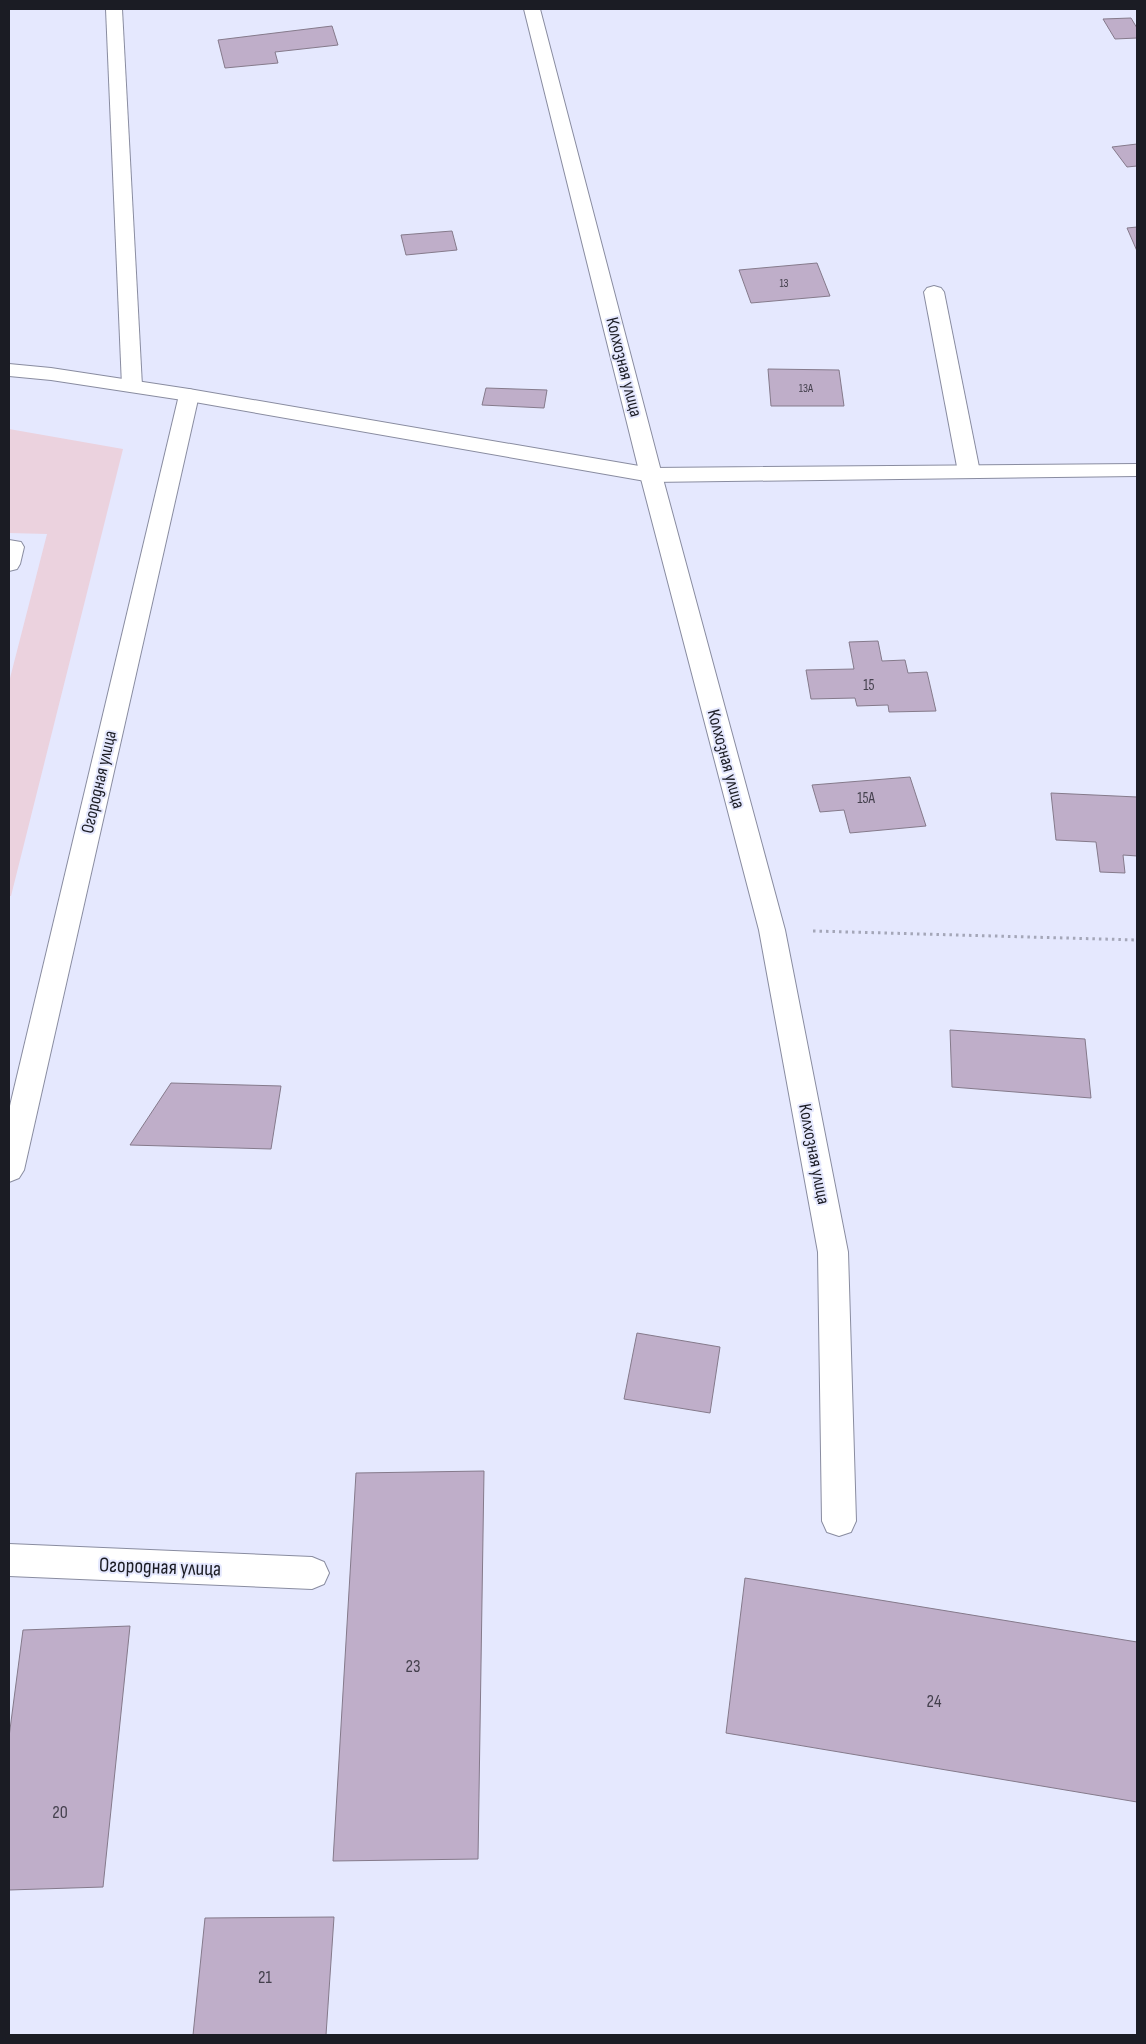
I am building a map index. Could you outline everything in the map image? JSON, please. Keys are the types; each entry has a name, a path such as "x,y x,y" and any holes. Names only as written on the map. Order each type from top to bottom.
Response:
{"street":[{"path":"114,9 132,386"},
{"name":"Колхозная улица","path":"532,9 651,475 772,930 833,1252 839,1522"},
{"path":"934,292 969,472"},
{"path":"9,370 51,374 189,394 651,475 1137,470"},
{"name":"Огородная улица","path":"9,1170 189,394"},
{"path":"9,547 13,548 9,564"},
{"name":"Огородная улица","path":"9,1560 312,1573"}],"path":[{"path":"772,930 1137,940"}],"shaded area":[{"path":"9,429 123,449 11,896 9,896 9,682 47,534 9,533"}],"building":[{"path":"1131,18 1137,28 1137,38 1115,39 1103,19"},
{"path":"332,26 338,45 275,52 278,63 225,68 218,40"},
{"path":"1137,144 1137,166 1127,167 1112,147"},
{"path":"1137,227 1137,251 1127,228"},
{"path":"452,231 457,250 406,255 401,235"},
{"path":"817,263 830,296 751,303 739,270"},
{"path":"768,369 839,370 844,406 771,406"},
{"path":"486,388 547,390 544,408 482,405"},
{"path":"878,641 882,661 905,660 908,673 927,672 936,711 889,712 888,705 857,706 855,698 811,699 806,670 854,669 849,642"},
{"path":"910,777 926,826 850,833 844,810 820,812 812,785"},
{"path":"1051,793 1137,797 1137,856 1123,855 1125,873 1100,872 1096,842 1056,840"},
{"path":"950,1030 1085,1039 1091,1098 952,1087"},
{"path":"171,1083 281,1086 271,1149 130,1145"},
{"path":"637,1333 720,1347 710,1413 624,1399"},
{"path":"484,1471 478,1859 333,1861 356,1473"},
{"path":"745,1578 1137,1642 1137,1802 726,1733"},
{"path":"130,1626 103,1887 9,1890 9,1737 23,1630"},
{"path":"334,1917 326,2035 193,2035 205,1918"}]}
